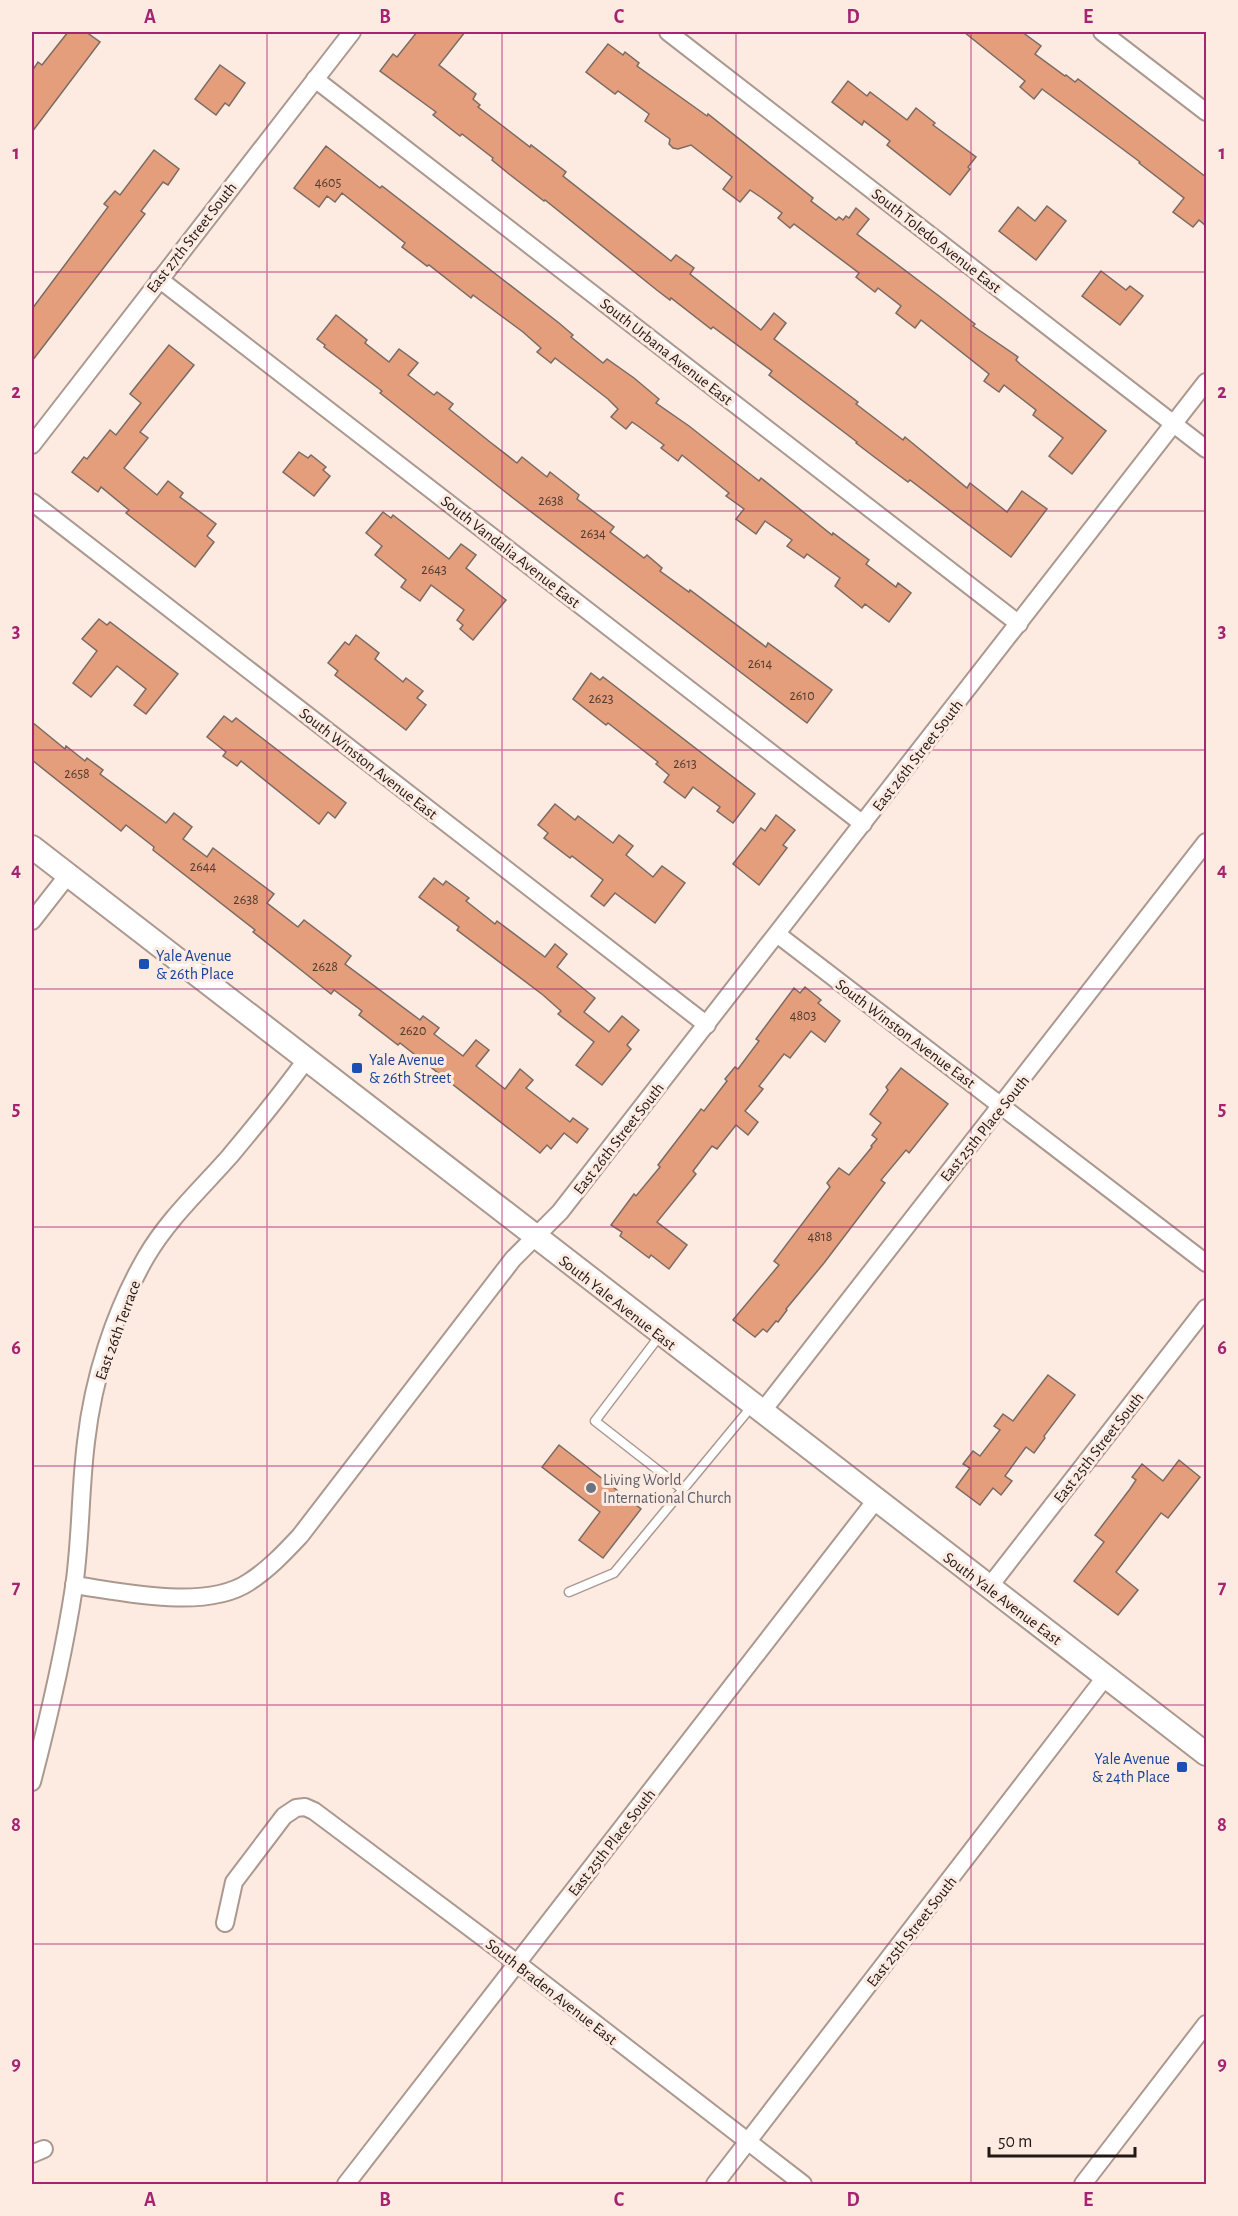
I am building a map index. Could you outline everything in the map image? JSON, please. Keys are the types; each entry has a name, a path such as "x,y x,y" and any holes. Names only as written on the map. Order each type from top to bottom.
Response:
{"main road":[{"name":"South Yale Avenue East","path":"32,847 1206,1754"}],"street":[{"name":"East 27th Street South","path":"32,445 352,32"},
{"name":"South Toledo Avenue East","path":"668,32 1206,449"},
{"path":"1102,32 1206,112"},
{"name":"South Urbana Avenue East","path":"315,79 1019,624"},
{"name":"South Vandalia Avenue East","path":"159,279 863,824"},
{"name":"East 26th Street South","path":"74,1585 153,1596 191,1597 220,1593 248,1583 275,1562 300,1536 509,1264 560,1212 1206,382"},
{"name":"South Winston Avenue East","path":"32,502 707,1024"},
{"name":"East 25th Place South","path":"757,1409 1002,1107 1206,842"},
{"path":"32,921 68,875"},
{"name":"South Winston Avenue East","path":"777,934 1206,1263"},
{"name":"East 26th Terrace","path":"74,1585 86,1442 92,1400 124,1301 147,1256 170,1222 196,1190 229,1157 306,1060"},
{"name":"East 25th Street South","path":"988,1587 1206,1308"},
{"name":"East 25th Place South","path":"346,2184 876,1500"},
{"path":"32,1782 49,1720 74,1585"},
{"name":"East 25th Street South","path":"715,2184 1106,1676"},
{"name":"South Braden Avenue East","path":"225,1923 234,1882 284,1816 296,1808 305,1807 314,1811 518,1963 803,2184"},
{"path":"1083,2184 1206,2024"}],"lane":[{"path":"661,1334 595,1422 682,1489"},
{"path":"569,1592 614,1573 682,1489 757,1409"}],"building":[{"path":"68,32 86,32 100,42 32,132 32,71 38,62 42,65"},
{"path":"417,32 465,32 439,65 476,94 473,99 480,105 478,107 566,172 563,176 671,261 676,255 694,268 690,274 761,330 774,313 786,323 774,339 858,402 856,404 903,440 905,437 967,488 970,483 1007,512 1022,491 1047,509 1011,557 910,480 908,482 856,443 769,375 772,371 713,327 711,329 671,298 670,300 658,291 509,174 492,160 493,158 433,115 436,112 380,71 393,54 397,57"},
{"path":"964,32 1022,32 1041,46 1035,54 1075,82 1078,79 1206,177 1206,226 1199,220 1193,227 1173,212 1184,198 1042,89 1034,99 1020,87 1025,81"},
{"path":"608,44 623,55 625,52 639,63 637,66 707,116 708,114 813,198 811,201 836,220 839,217 843,220 846,216 849,218 856,208 869,219 857,234 975,324 973,326 1018,357 1016,360 1020,364 1106,431 1072,474 1049,456 1063,438 1033,415 1036,410 1004,385 999,392 984,381 989,374 921,320 915,328 896,313 901,306 878,288 875,292 856,277 859,273 794,224 790,228 778,218 782,213 762,198 750,190 740,202 723,189 732,177 691,145 678,149 673,148 669,144 670,139 645,121 649,114 618,91 615,94 586,72"},
{"path":"220,65 245,83 229,106 225,103 216,115 195,99"},
{"path":"848,81 867,96 870,92 907,120 916,108 935,123 933,125 976,157 968,167 970,169 950,195 887,145 890,141 864,121 862,125 832,102"},
{"path":"326,146 380,188 382,186 559,323 573,335 571,337 603,363 607,359 634,378 659,399 656,403 759,481 761,478 832,535 833,533 869,560 866,564 896,587 898,583 911,593 889,622 865,604 862,608 835,586 840,578 807,554 804,558 787,546 792,540 765,521 756,534 736,519 744,509 726,496 729,493 682,455 678,461 661,448 664,445 632,422 626,429 611,417 618,409 608,399 555,358 551,363 537,352 541,348 523,332 473,295 471,298 402,247 405,243 342,193 335,202 327,196 319,207 294,188"},
{"path":"154,150 179,169 168,185 163,182 141,211 145,214 32,361 32,309 108,207 104,204 115,191 120,195"},
{"path":"1047,206 1066,221 1036,260 999,231 1018,207 1035,221"},
{"path":"1101,271 1126,290 1130,286 1143,296 1120,325 1082,296"},
{"path":"336,315 367,340 365,343 389,362 399,349 418,363 408,375 434,395 437,392 453,404 449,409 490,442 517,463 522,457 547,477 550,472 579,495 577,499 614,527 610,532 644,558 647,555 662,568 660,571 689,592 690,590 766,647 768,643 832,690 807,723 513,498 380,393 382,391 324,347 325,345 317,339"},
{"path":"169,345 194,365 140,432 148,438 124,468 157,495 168,481 183,493 180,497 216,524 207,536 214,542 195,567 126,513 129,510 101,487 98,492 72,472 84,457 87,459 110,430 116,435 141,403 130,394"},
{"path":"299,452 308,458 311,455 326,467 323,470 330,476 314,496 283,472"},
{"path":"383,512 391,518 393,515 449,559 461,544 476,555 466,568 506,600 473,640 460,629 463,625 457,620 464,610 431,585 420,601 401,587 406,580 375,555 382,546 366,533"},
{"path":"99,619 107,625 110,622 178,674 146,714 134,705 146,689 117,666 91,697 73,683 97,651 82,639"},
{"path":"356,635 379,653 375,659 403,682 406,678 423,691 417,698 426,705 406,730 335,675 338,671 328,663 345,642 349,645"},
{"path":"591,673 600,680 603,677 755,794 733,823 717,811 720,807 693,787 685,798 664,782 669,775 656,764 658,762 573,699"},
{"path":"224,716 232,722 236,718 346,803 335,818 328,812 319,824 241,761 237,766 223,756 226,752 207,737"},
{"path":"32,722 65,749 66,746 85,761 87,758 103,770 100,774 166,823 174,813 192,827 183,839 207,857 213,848 274,894 267,903 298,927 304,920 351,956 345,964 420,1020 423,1016 439,1028 434,1034 463,1056 476,1040 489,1050 476,1066 505,1089 520,1069 533,1080 526,1088 570,1122 573,1118 588,1129 577,1143 564,1133 551,1149 547,1145 540,1153 400,1043 398,1045 359,1015 362,1011 334,990 331,994 253,932 255,930 153,850 154,847 126,825 121,831 32,760"},
{"path":"555,804 575,820 578,816 613,843 619,835 633,846 626,855 653,877 662,866 685,883 655,923 615,893 604,906 591,896 603,880 544,838 548,833 538,825"},
{"path":"776,815 795,830 783,845 787,848 759,885 733,864 761,828 765,831"},
{"path":"434,878 443,885 446,881 469,898 466,901 495,924 497,921 545,957 555,944 567,954 557,967 595,998 584,1012 609,1032 622,1016 639,1030 627,1045 631,1049 602,1085 576,1065 594,1042 558,1014 561,1011 543,995 457,930 459,927 419,897"},
{"path":"805,987 821,1000 818,1003 840,1021 825,1042 811,1031 790,1058 784,1054 759,1086 763,1089 745,1111 758,1122 748,1135 736,1125 717,1149 712,1146 693,1171 696,1174 657,1222 687,1245 669,1269 651,1255 649,1258 620,1236 622,1232 611,1225 634,1194 636,1196 660,1167 658,1165 701,1109 704,1111 727,1081 725,1079 735,1067 738,1069 759,1041 756,1039 794,988 800,993"},
{"path":"901,1068 948,1104 909,1153 906,1150 881,1180 885,1183 778,1322 776,1321 767,1332 763,1329 755,1337 733,1320 779,1265 774,1261 830,1187 827,1183 839,1168 849,1175 872,1147 877,1139 872,1135 881,1123 870,1114 888,1090 886,1087"},
{"path":"1048,1375 1075,1395 1034,1453 1026,1447 1005,1476 1012,1481 1001,1495 993,1488 980,1505 956,1487 970,1468 963,1464 973,1451 980,1456 1000,1430 994,1426 1003,1414 1013,1421"},
{"name":"Living World International Church","path":"559,1445 641,1509 603,1558 579,1540 600,1512 542,1467"},
{"path":"1179,1460 1200,1477 1168,1518 1161,1513 1116,1572 1138,1590 1118,1615 1074,1581 1104,1542 1095,1535 1136,1480 1132,1477 1142,1464 1163,1481"}],"place":[{"name":"Yale Avenue & 26th Place","path":"144,964"},
{"name":"Yale Avenue & 26th Street","path":"357,1068"},
{"name":"Living World International Church","path":"591,1488"},
{"name":"Yale Avenue & 24th Place","path":"1182,1767"}]}
